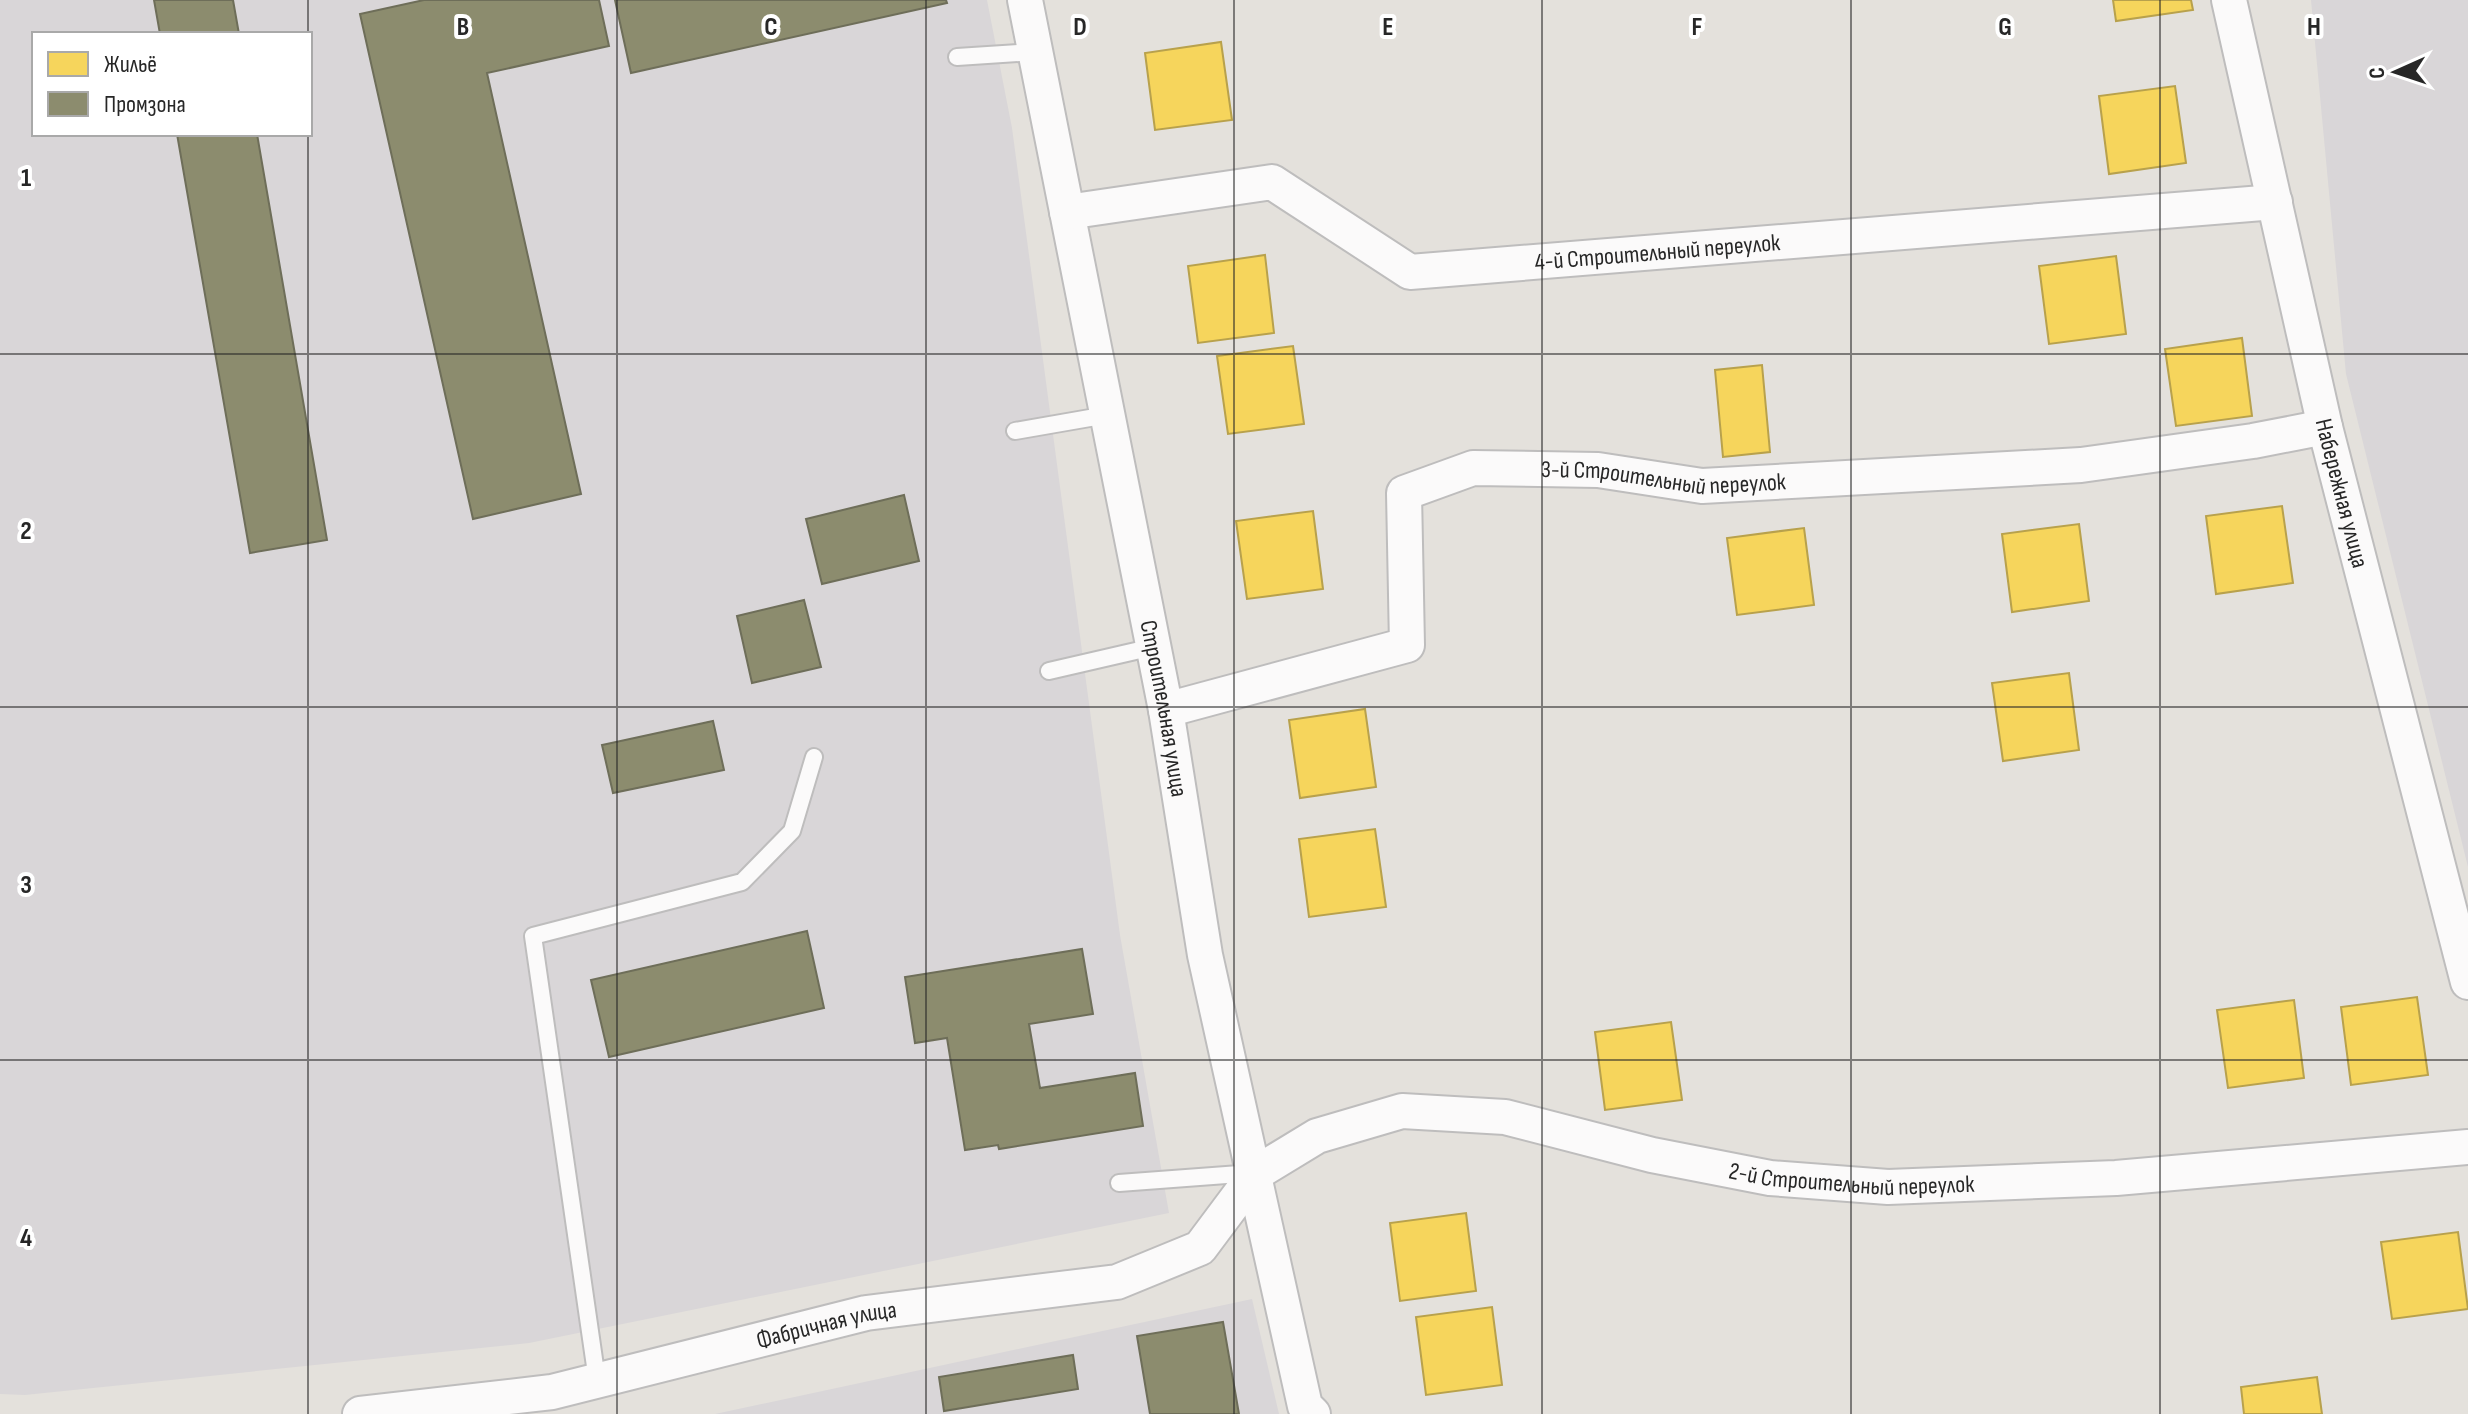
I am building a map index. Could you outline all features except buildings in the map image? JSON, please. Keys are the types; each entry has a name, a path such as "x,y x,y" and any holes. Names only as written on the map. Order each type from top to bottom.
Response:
{"street":[{"name":"Строительная улица","path":"1025,0 1166,710 1205,955 1256,1173 1305,1406 1313,1414"},
{"name":"Набережная улица","path":"2229,0 2325,427 2468,982"},
{"name":"4-й Строительный переулок","path":"1067,212 1272,182 1410,272 2275,202"},
{"name":"3-й Строительный переулок","path":"1166,710 1407,645 1404,493 1473,468 1598,470 1702,486 2081,465 2253,441 2325,427"},
{"name":"2-й Строительный переулок","path":"1256,1173 1317,1136 1402,1111 1505,1117 1652,1155 1770,1178 1888,1187 2116,1178 2468,1147"},
{"name":"Фабричная улица","path":"360,1414 432,1410 552,1392 866,1313 1117,1282 1200,1248 1256,1173"}],"lane":[{"path":"957,57 1035,52"},
{"path":"1015,431 1107,415"},
{"path":"1049,671 1153,647"},
{"path":"597,1380 533,936 742,882 792,831 814,757"},
{"path":"1119,1183 1256,1173"}],"shaded area":[{"path":"0,0 987,0 1012,128 1120,935 1169,1213 529,1343 25,1395 0,1394"},
{"path":"2311,0 2468,0 2468,867 2346,374"},
{"path":"1252,1299 1279,1414 715,1414"}]}
